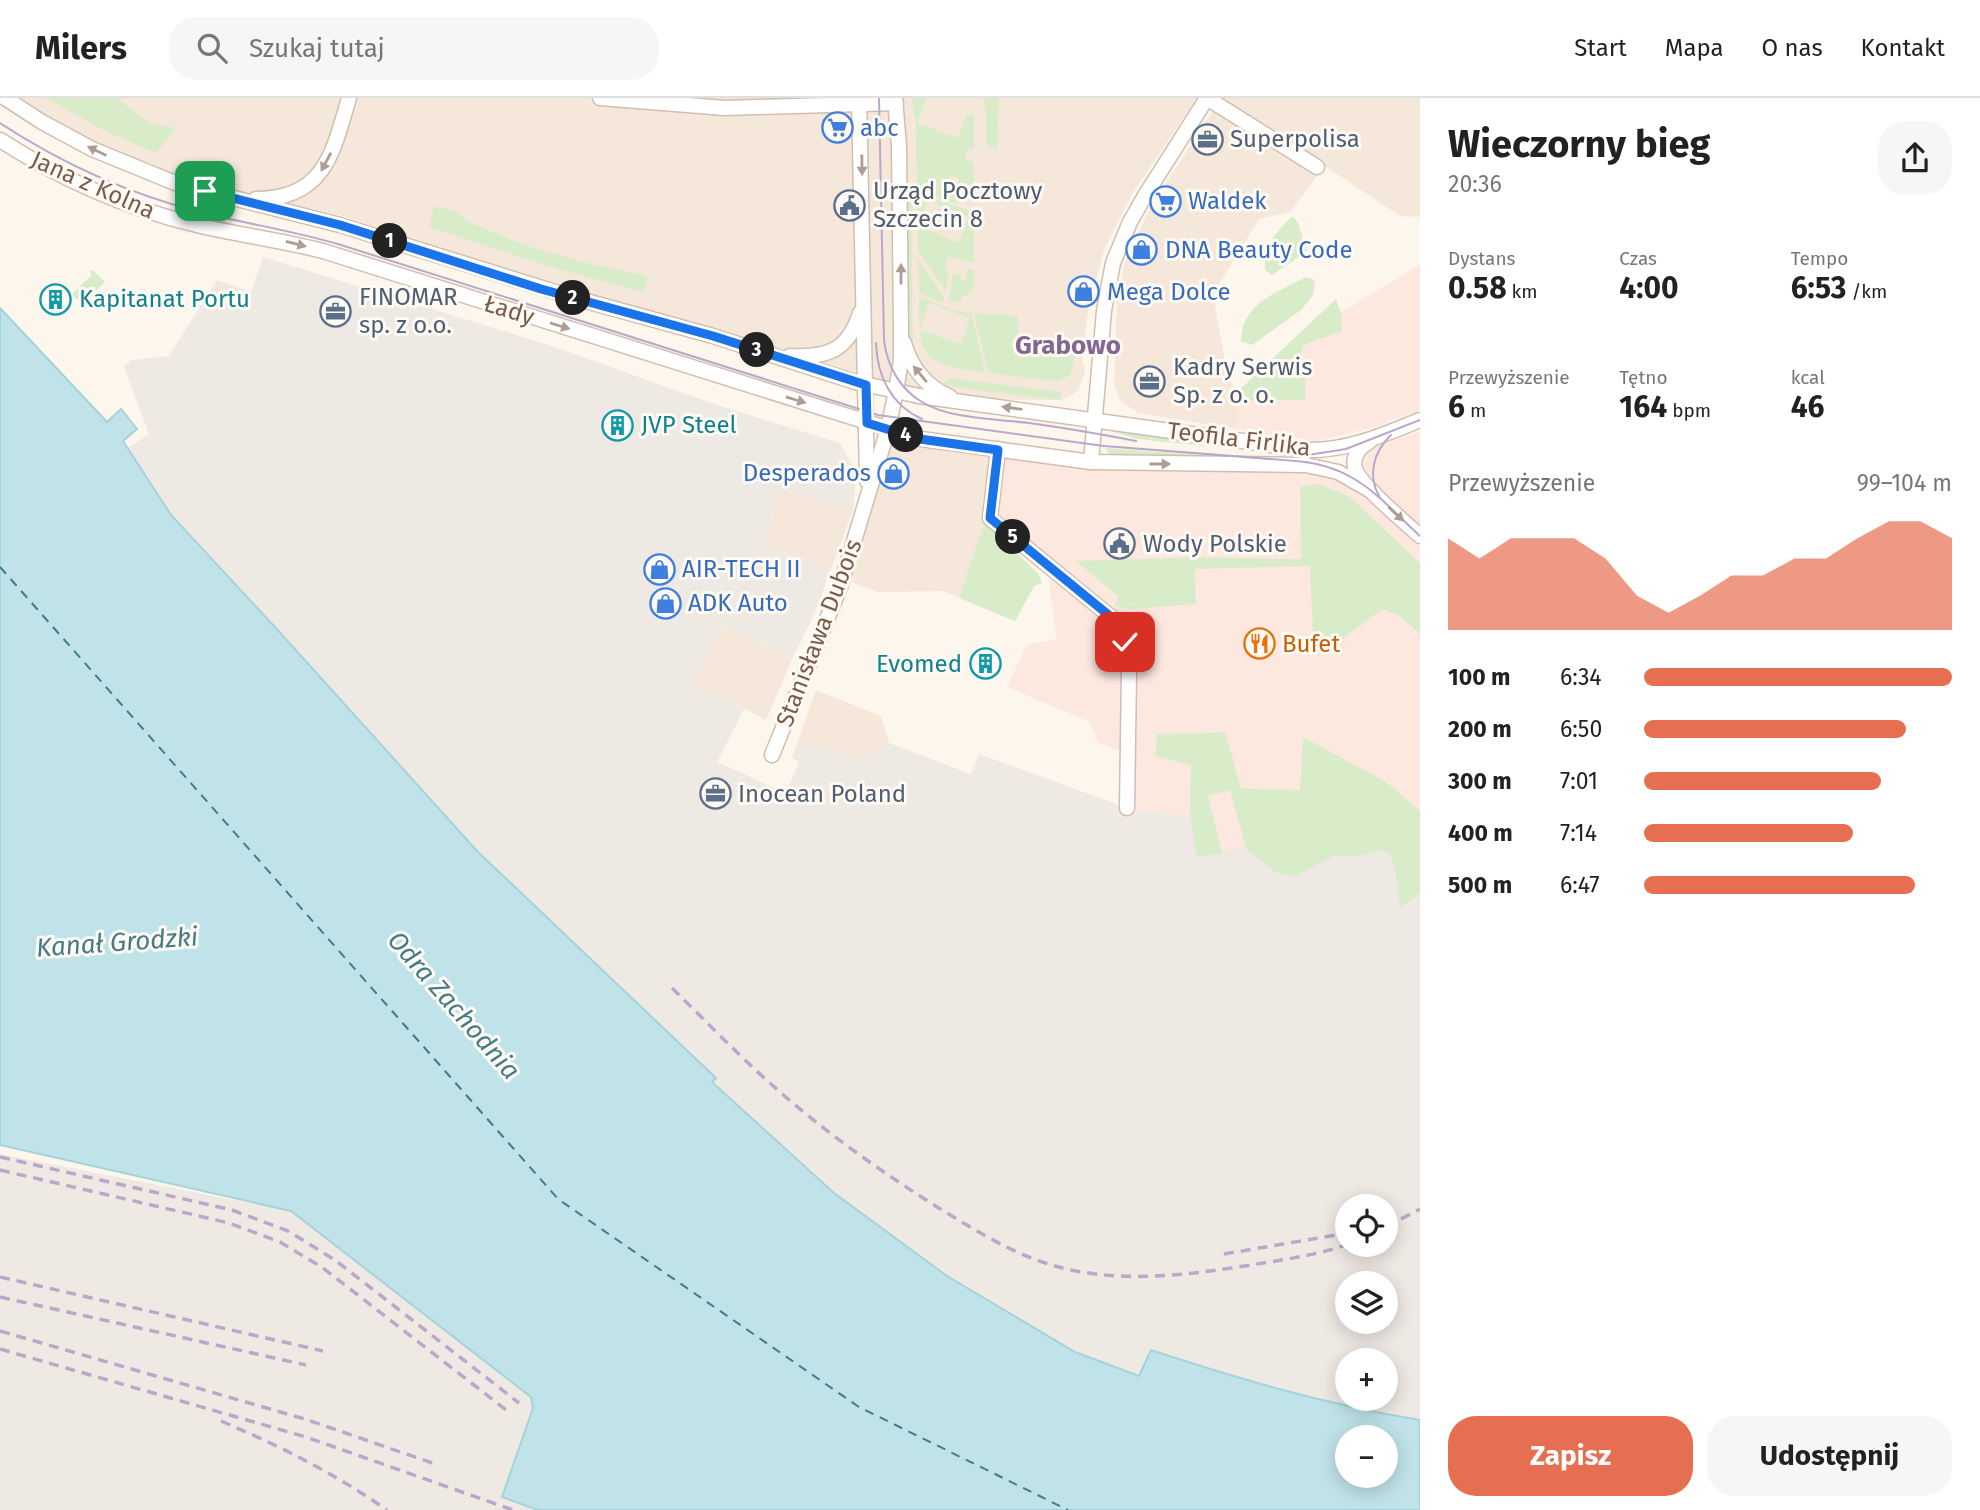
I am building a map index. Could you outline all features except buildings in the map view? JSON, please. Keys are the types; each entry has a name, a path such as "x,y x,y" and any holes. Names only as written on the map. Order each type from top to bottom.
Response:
{"street":[{"name":"Jana z Kolna","path":"5,98 59,132 106,155 175,183 272,208"},
{"path":"226,197 270,199 297,192 309,184 329,159 349,98"},
{"path":"600,98 718,108 860,101"},
{"path":"1091,462 1106,296 1116,254 1146,194 1207,98 1317,167"},
{"name":"Stanisława Dubois","path":"772,755 840,587 864,510 888,429 896,391 901,360 901,328 896,101 860,101 867,423 864,510"},
{"name":"Jana z Kolna","path":"0,140 41,164 125,203 172,219 229,233"},
{"name":"Łady","path":"272,208 340,225 541,289 771,354 866,385"},
{"name":"Łady","path":"229,233 288,242 323,251 867,423"},
{"name":"Łady","path":"771,354 811,356 827,354 838,348 846,341 856,324 863,287"},
{"name":"Teofila Firlika","path":"901,328 907,354 918,373 935,389 961,401"},
{"name":"Teofila Firlika","path":"866,385 1307,450 1341,447 1375,438 1420,420"},
{"name":"Teofila Firlika","path":"867,423 927,440 1091,462 1306,465 1338,472 1373,492"},
{"path":"1375,438 1363,446 1355,460 1358,475 1420,536"},
{"path":"998,450 990,518 1111,617 1125,642 1129,671 1127,808"}],"shaded area":[{"path":"17,98 1197,98 1132,194 1104,250 1087,317 1082,365 1085,366 1084,376 1078,390 1060,400 984,400 913,391 830,370 742,338 535,280 337,214 238,193 148,166 74,133"},
{"path":"1221,98 1420,98 1420,217 1400,216 1325,166 1290,212 1259,219 1213,294 1225,363 1238,398 1237,429 1138,413 1120,400 1114,384 1117,303 1124,265 1149,210"},
{"path":"263,257 552,346 717,405 840,443 857,473 853,510 780,488 764,544 831,569 815,612 792,659 723,626 693,688 726,699 744,709 717,762 786,793 799,762 792,758 798,741 862,760 889,743 971,774 979,754 1133,810 1190,817 1198,857 1420,811 1420,1456 1398,1444 1398,1425 1335,1425 1335,1435 1124,1401 763,1179 112,459 149,434 124,367 131,360 169,356 217,280 251,292"},
{"path":"1420,264 1420,410 1378,426 1299,443 1237,429 1237,401 1305,400 1298,370 1303,344 1341,331 1341,313"},
{"path":"1420,432 1420,529 1368,481 1364,462 1372,447"},
{"path":"892,434 993,453 985,520 959,598 943,591 877,592 846,580"},
{"path":"1002,457 1319,470 1355,487 1420,546 1420,811 1222,853 1190,817 1133,810 1129,636 1010,531 996,511"},
{"path":"780,488 853,510 831,569 764,544"},
{"path":"1052,572 1111,621 1123,646 1125,748 1116,750 1098,742 1090,722 1007,687 1027,645 1057,639 1049,585"},
{"path":"723,626 792,659 766,720 726,699 692,688"},
{"path":"816,690 881,716 889,743 862,760 798,741"},
{"path":"0,1154 291,1211 531,1397 533,1408 502,1497 538,1510 0,1510"}],"green space":[{"path":"46,98 116,98 151,124 176,128 156,153 105,131"},
{"path":"912,98 926,98 917,123 958,138 967,114 974,116 974,149 966,150 966,161 973,161 974,186 955,203 946,201 951,183 958,185 959,178 949,176 942,199 917,190 916,125"},
{"path":"983,98 999,98 997,150 986,145 986,111"},
{"path":"918,195 929,199 919,226 959,243 969,217 933,203 934,199 974,212 974,263 948,257 945,271 949,272 946,291 918,250"},
{"path":"907,197 911,197 913,345 910,345 909,331"},
{"path":"434,206 458,212 468,222 527,246 594,265 648,276 643,292 551,267 429,227"},
{"path":"1293,216 1307,251 1272,275 1265,270 1269,246 1276,233"},
{"path":"918,259 944,297 944,303 919,293"},
{"path":"968,269 974,270 973,291 962,297 960,302 948,302 953,274 961,275 960,280 966,281"},
{"path":"90,270 105,282 82,304 72,294 91,276"},
{"path":"1306,277 1315,280 1313,295 1301,310 1252,345 1241,341 1247,317 1254,308 1273,294"},
{"path":"919,297 954,310 971,313 985,372 948,366 936,361 928,355 923,346 920,330","holes":["929,303 970,318 961,344 920,330"]},
{"path":"1336,299 1341,313 1342,331 1303,345 1298,369 1305,371 1305,400 1237,401 1235,394"},
{"path":"976,313 1018,316 1017,343 1076,346 1071,374 1055,381 989,373"},
{"path":"949,378 1061,392 1060,400 943,384"},
{"path":"1118,430 1204,446 1137,439 1111,431"},
{"path":"1105,448 1201,455 1111,456"},
{"path":"1319,484 1350,497 1420,563 1420,634 1400,616 1382,609 1322,654 1314,655 1310,566 1195,569 1196,604 1129,609 1114,606 1119,597 1075,561 1195,557 1301,559 1300,487"},
{"path":"985,520 1038,574 1042,583 1034,586 1015,621 959,598"},
{"path":"1225,732 1241,788 1300,790 1303,737 1386,782 1420,811 1420,893 1400,908 1396,871 1389,853 1377,850 1359,856 1334,856 1296,876 1274,872 1246,848 1230,790 1208,796 1222,853 1197,857 1190,817 1191,765 1155,756 1157,734"}],"water":[{"path":"0,308 107,422 121,409 137,429 123,441 171,515 478,852 716,1078 712,1082 834,1193 947,1276 1075,1352 1139,1376 1151,1350 1335,1403 1335,1411 1373,1411 1420,1420 1420,1510 538,1510 502,1497 533,1408 531,1397 291,1211 0,1145"}],"ferry route":[{"path":"0,567 558,1199 859,1407 1068,1510"}],"tram line":[{"path":"879,98 884,340 888,359 901,384 922,402 946,412 1136,441"},
{"path":"0,123 23,138 97,176 174,205 341,245 878,415 1104,446 1296,461 1335,469 1379,497 1420,536"},
{"path":"876,343 879,367 894,398 922,419"},
{"path":"1308,455 1346,449 1420,420"},
{"path":"1380,498 1374,481 1374,465 1380,449 1391,435"}],"railway":[{"path":"672,988 758,1073 832,1135 942,1210 988,1237 1036,1260 1093,1274 1158,1276 1284,1260 1335,1248"},
{"path":"0,1157 232,1210 288,1231 335,1260 519,1403"},
{"path":"0,1170 229,1223 280,1242 323,1268 510,1413"},
{"path":"1398,1221 1420,1209"},
{"path":"1224,1254 1335,1235"},
{"path":"0,1277 323,1351"},
{"path":"0,1297 306,1365"},
{"path":"0,1331 308,1420 438,1465"},
{"path":"0,1349 306,1437 513,1510"},
{"path":"221,1421 306,1461 387,1510"}],"place":[{"name":"abc","path":"837,128"},
{"name":"Superpolisa","path":"1207,139"},
{"name":"Waldek","path":"1165,201"},
{"name":"Urząd Pocztowy Szczecin 8","path":"850,205"},
{"name":"DNA Beauty Code","path":"1142,250"},
{"name":"Mega Dolce","path":"1084,292"},
{"name":"Kapitanat Portu","path":"56,299"},
{"name":"FINOMAR sp. z o.o.","path":"336,311"},
{"name":"Kadry Serwis Sp. z o. o.","path":"1150,381"},
{"name":"JVP Steel","path":"618,425"},
{"name":"Desperados","path":"894,473"},
{"name":"Wody Polskie","path":"1120,544"},
{"name":"AIR-TECH II","path":"659,569"},
{"name":"ADK Auto","path":"665,603"},
{"name":"Bufet","path":"1259,644"},
{"name":"Evomed","path":"985,664"},
{"name":"Inocean Poland","path":"715,794"}],"district":[{"name":"Grabowo","path":"1068,345"}],"route":[{"path":"205,191 340,225 541,289 713,336 866,385 867,423 920,439 998,450 990,518 1111,617 1125,642"}],"water label":[{"name":"Kanał Grodzki","path":"117,942"},
{"name":"Odra Zachodnia","path":"454,1005"}]}
